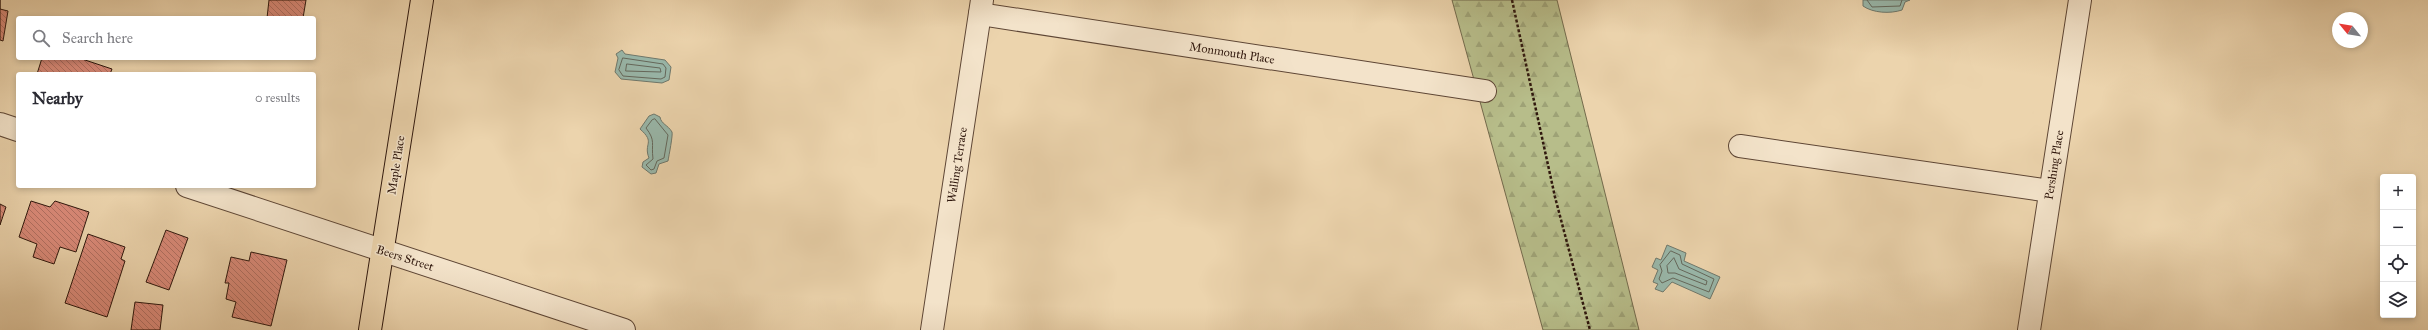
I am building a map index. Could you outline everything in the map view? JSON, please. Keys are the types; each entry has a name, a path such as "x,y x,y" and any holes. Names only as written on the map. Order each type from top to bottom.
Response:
{"main road":[{"name":"Maple Place","path":"370,330 422,0"}],"street":[{"name":"Pershing Place","path":"2028,330 2080,0"},
{"name":"Monmouth Place","path":"981,7 1484,91"},
{"name":"Walling Terrace","path":"932,330 981,7"},
{"path":"0,124 16,129"},
{"path":"1740,146 2050,191"},
{"name":"Beers Street","path":"193,188 624,330"}],"path":[{"path":"1512,0 1555,197 1590,330"}],"green space":[{"path":"1452,0 1557,0 1639,330 1543,330"}],"water":[{"path":"1863,0 1910,0 1905,2 1902,10 1887,12 1872,10 1863,6"},
{"path":"622,50 625,54 665,60 671,67 669,80 662,83 621,79 615,72 618,58 616,54"},
{"path":"654,114 660,117 672,134 668,161 659,164 656,173 651,174 642,167 643,162 649,158 647,149 648,140 640,129 649,116"},
{"path":"1667,245 1686,253 1684,261 1720,277 1710,299 1672,282 1663,292 1655,289 1658,284 1653,282 1658,270 1652,267 1656,258 1661,260"}],"building":[{"path":"269,0 306,0 303,16 267,16"},
{"path":"0,9 8,11 3,41 0,40"},
{"path":"41,60 85,60 112,69 111,72 38,72"},
{"path":"31,201 50,207 55,201 89,212 76,252 60,247 54,264 33,257 37,244 19,237"},
{"path":"0,204 6,207 0,225"},
{"path":"166,230 188,238 169,290 146,282"},
{"path":"88,234 125,247 121,259 125,261 107,317 65,303"},
{"path":"251,252 287,260 271,326 232,317 236,302 226,299 229,283 225,283 231,257 249,261"},
{"path":"135,302 163,305 160,330 131,330"}]}
